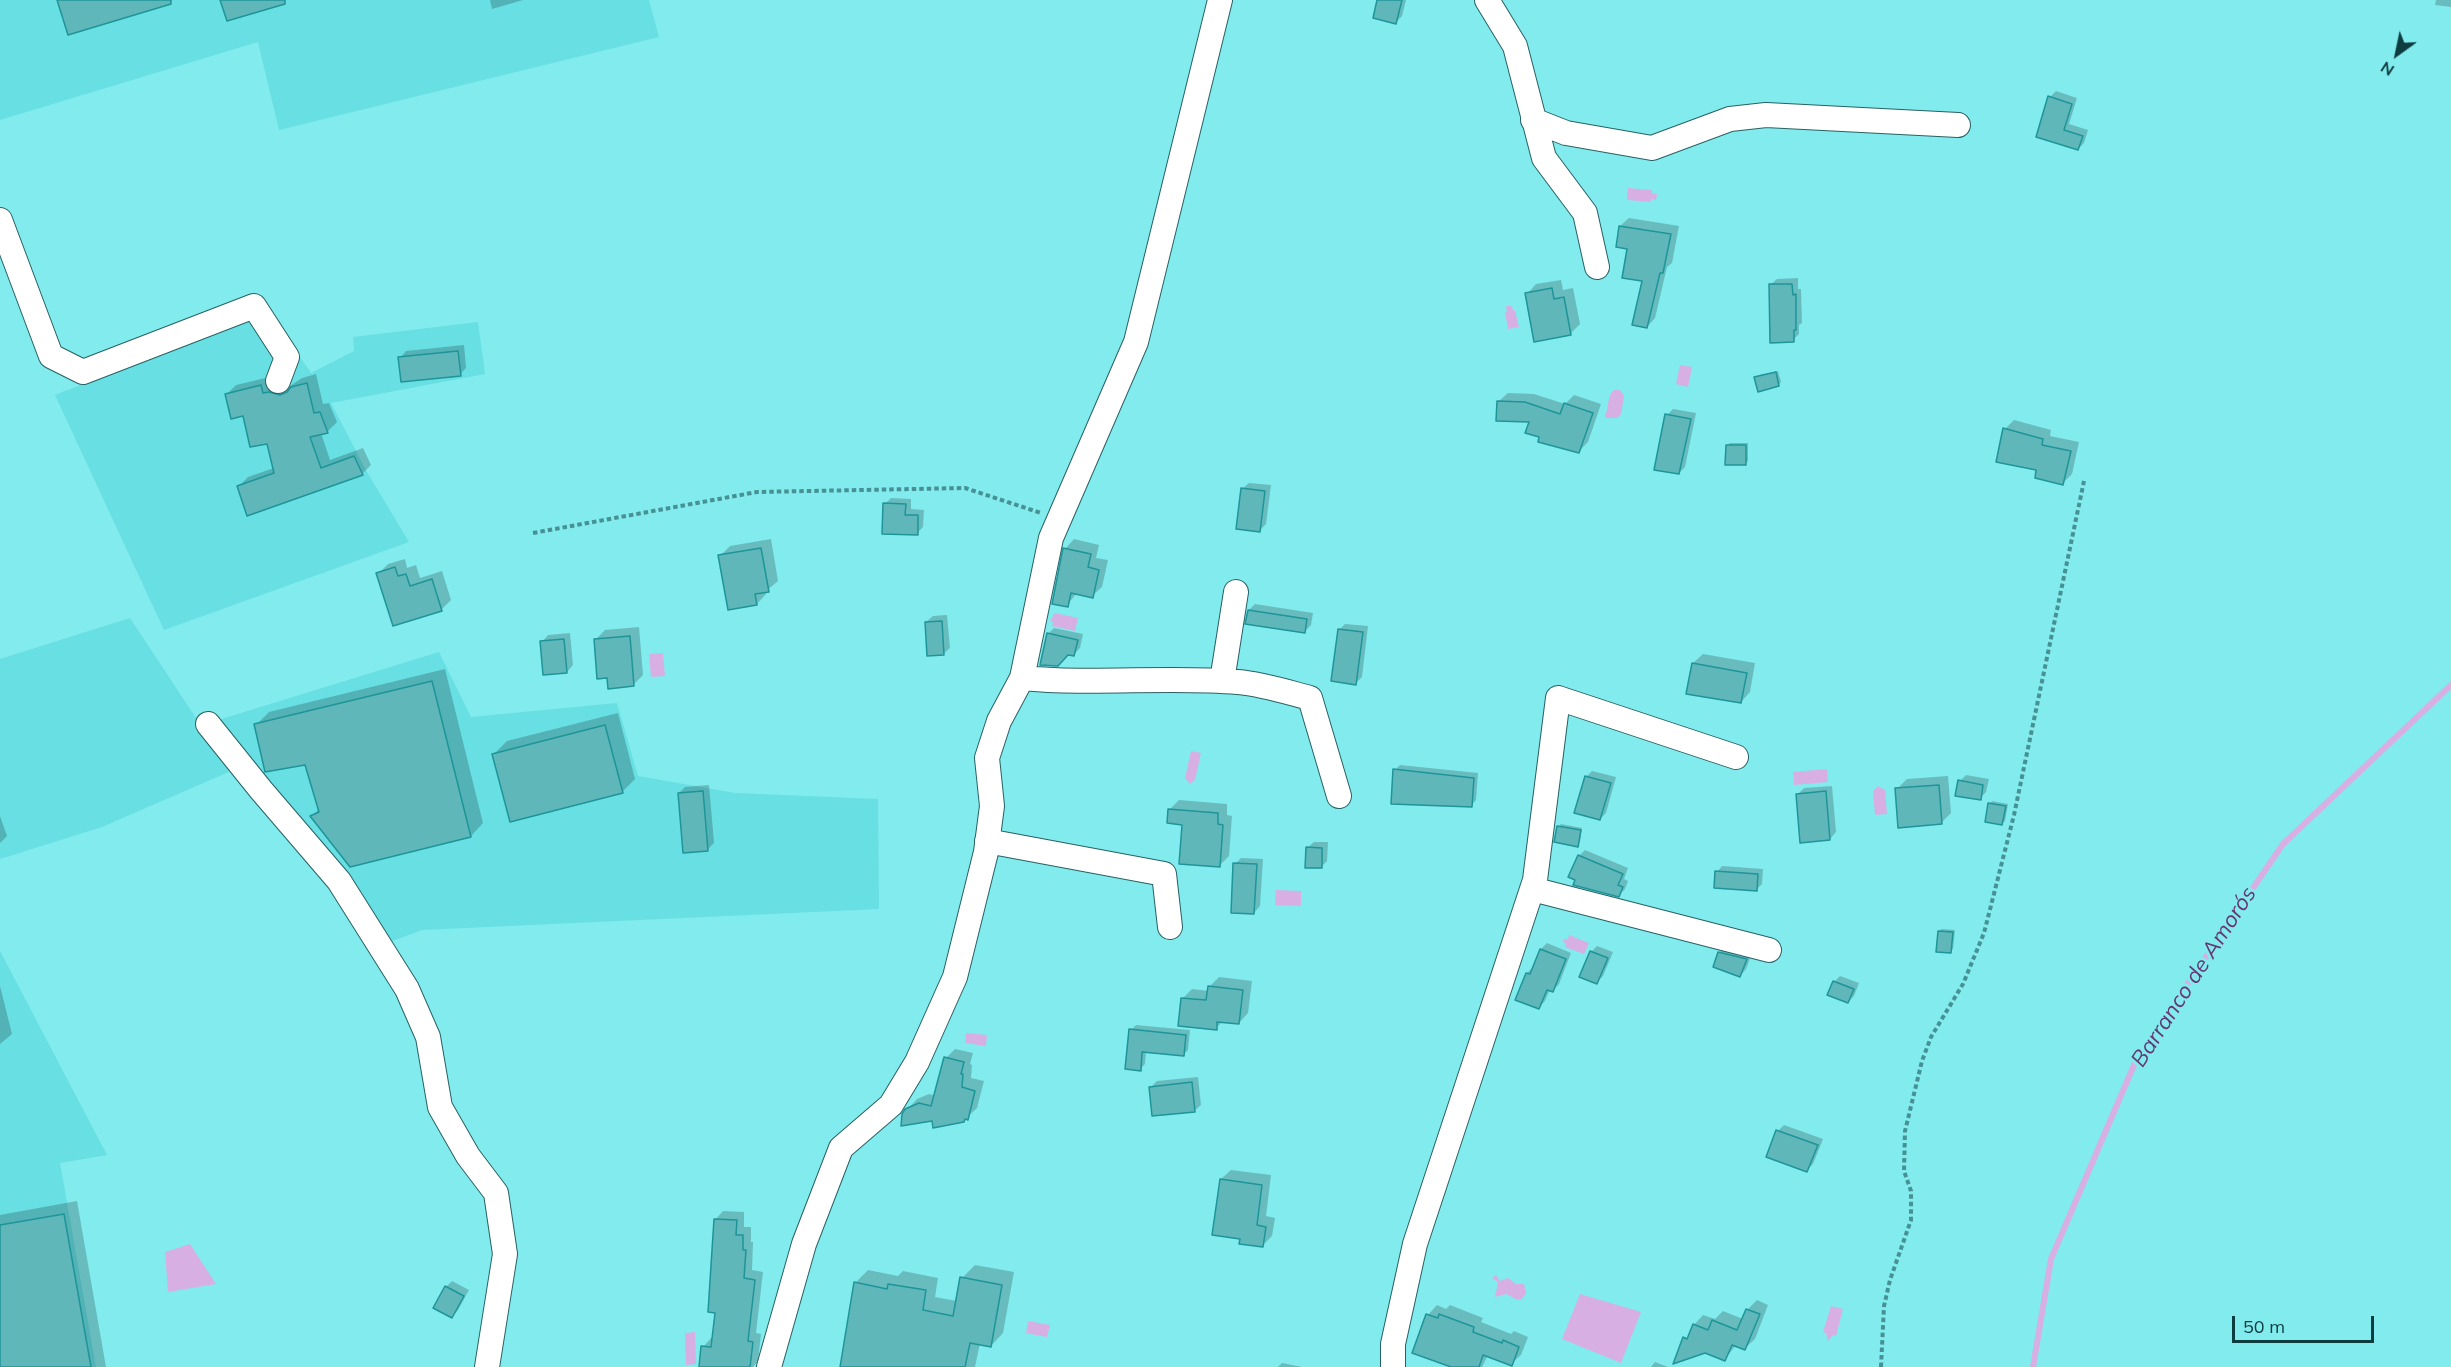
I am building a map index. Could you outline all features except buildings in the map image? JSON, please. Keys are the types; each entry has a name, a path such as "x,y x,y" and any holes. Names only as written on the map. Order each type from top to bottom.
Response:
{"street":[{"path":"769,1367 804,1244 841,1148 891,1105 917,1062 955,977 987,841 992,806 987,758 999,721 1022,678 1051,538 1136,342 1220,0"},
{"path":"1487,0 1515,46 1544,158 1585,213 1597,267"},
{"path":"1533,120 1566,133 1652,148 1730,119 1766,115 1958,125"},
{"path":"0,220 51,356 83,372 254,306 287,357 278,381"},
{"path":"1222,681 1236,592"},
{"path":"1022,678 1055,681 1159,679 1240,682 1310,698 1339,796"},
{"path":"1393,1367 1393,1344 1414,1244 1532,889 1558,698 1736,757"},
{"path":"208,724 339,881 407,989 428,1037 440,1107 468,1156 496,1193 505,1254 487,1367"},
{"path":"987,841 1164,874 1170,927"},
{"path":"1532,889 1768,950"}],"path":[{"path":"1881,1367 1884,1306 1890,1280 1911,1220 1911,1191 1904,1171 1905,1131 1922,1060 1931,1037 1963,984 1983,933 2014,815 2084,481"},
{"path":"533,533 769,492 965,488 1059,519"}],"shaded area":[{"path":"0,0 649,0 659,37 279,130 258,42 0,120"},
{"path":"1628,188 1652,190 1652,193 1657,194 1656,200 1651,199 1651,202 1627,200"},
{"path":"1506,306 1512,306 1513,311 1515,310 1519,327 1508,329"},
{"path":"268,311 311,373 354,351 353,337 478,322 485,374 331,403 367,472 409,542 164,630 55,395"},
{"path":"1680,365 1692,367 1688,387 1676,384"},
{"path":"1614,390 1620,390 1624,396 1621,414 1617,418 1606,418 1609,398"},
{"path":"1055,613 1078,618 1075,631 1052,626 1053,622 1050,621"},
{"path":"130,618 231,771 102,827 0,859 0,659"},
{"path":"439,652 471,717 617,703 638,776 735,793 878,799 879,909 422,930 387,943 215,721"},
{"path":"663,653 665,676 651,677 649,654"},
{"path":"1191,751 1201,753 1195,780 1190,784 1185,778"},
{"path":"1827,769 1828,782 1794,785 1793,772"},
{"path":"1878,786 1885,790 1887,814 1875,815 1873,791"},
{"path":"1276,890 1301,891 1301,906 1275,905"},
{"path":"1569,935 1589,943 1584,954 1565,947 1566,944 1562,940 1568,939"},
{"path":"0,951 107,1155 60,1163 96,1367 0,1367"},
{"path":"966,1033 987,1035 986,1046 965,1043"},
{"path":"190,1244 216,1284 168,1292 165,1252"},
{"path":"1496,1275 1500,1281 1508,1278 1516,1284 1524,1284 1526,1293 1523,1298 1518,1300 1506,1294 1495,1297 1498,1282 1492,1278"},
{"path":"1580,1294 1641,1312 1621,1363 1562,1339"},
{"path":"1831,1306 1843,1309 1836,1336 1833,1335 1828,1341 1826,1333 1823,1332"},
{"path":"1028,1321 1050,1325 1047,1337 1026,1333"},
{"path":"695,1332 696,1364 686,1365 685,1333"}],"waterway":[{"name":"Barranco de Amorós","path":"2033,1367 2051,1259 2137,1058 2283,844 2451,685"}]}
